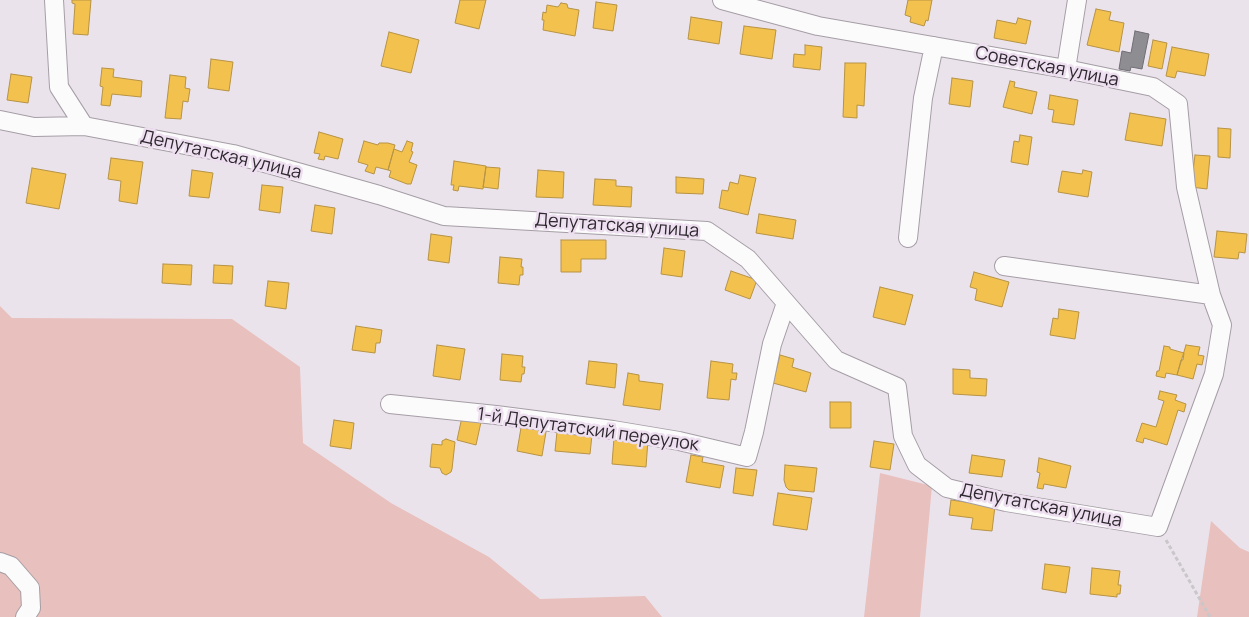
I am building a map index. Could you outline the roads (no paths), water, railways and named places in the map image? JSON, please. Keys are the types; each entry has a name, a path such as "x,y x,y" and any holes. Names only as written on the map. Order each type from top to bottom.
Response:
{"street":[{"path":"54,0 59,87 84,126"},
{"name":"Советская улица","path":"722,0 818,26 1066,69 1153,87 1178,104 1186,187 1211,295"},
{"path":"1066,69 1077,0"},
{"path":"908,238 923,98 934,46"},
{"name":"Депутатская улица","path":"0,120 34,127 84,126 233,154 379,195 444,216 707,231 748,259 836,360 897,388 903,436 917,465 947,488 1006,502 1158,527 1214,374 1222,325 1211,295"},
{"path":"1004,266 1211,295"},
{"name":"1-й Депутатский переулок","path":"390,404 613,430 679,441 747,456 754,432 772,344 786,303"},
{"path":"0,562 11,566 30,588 31,608 25,617"}]}
